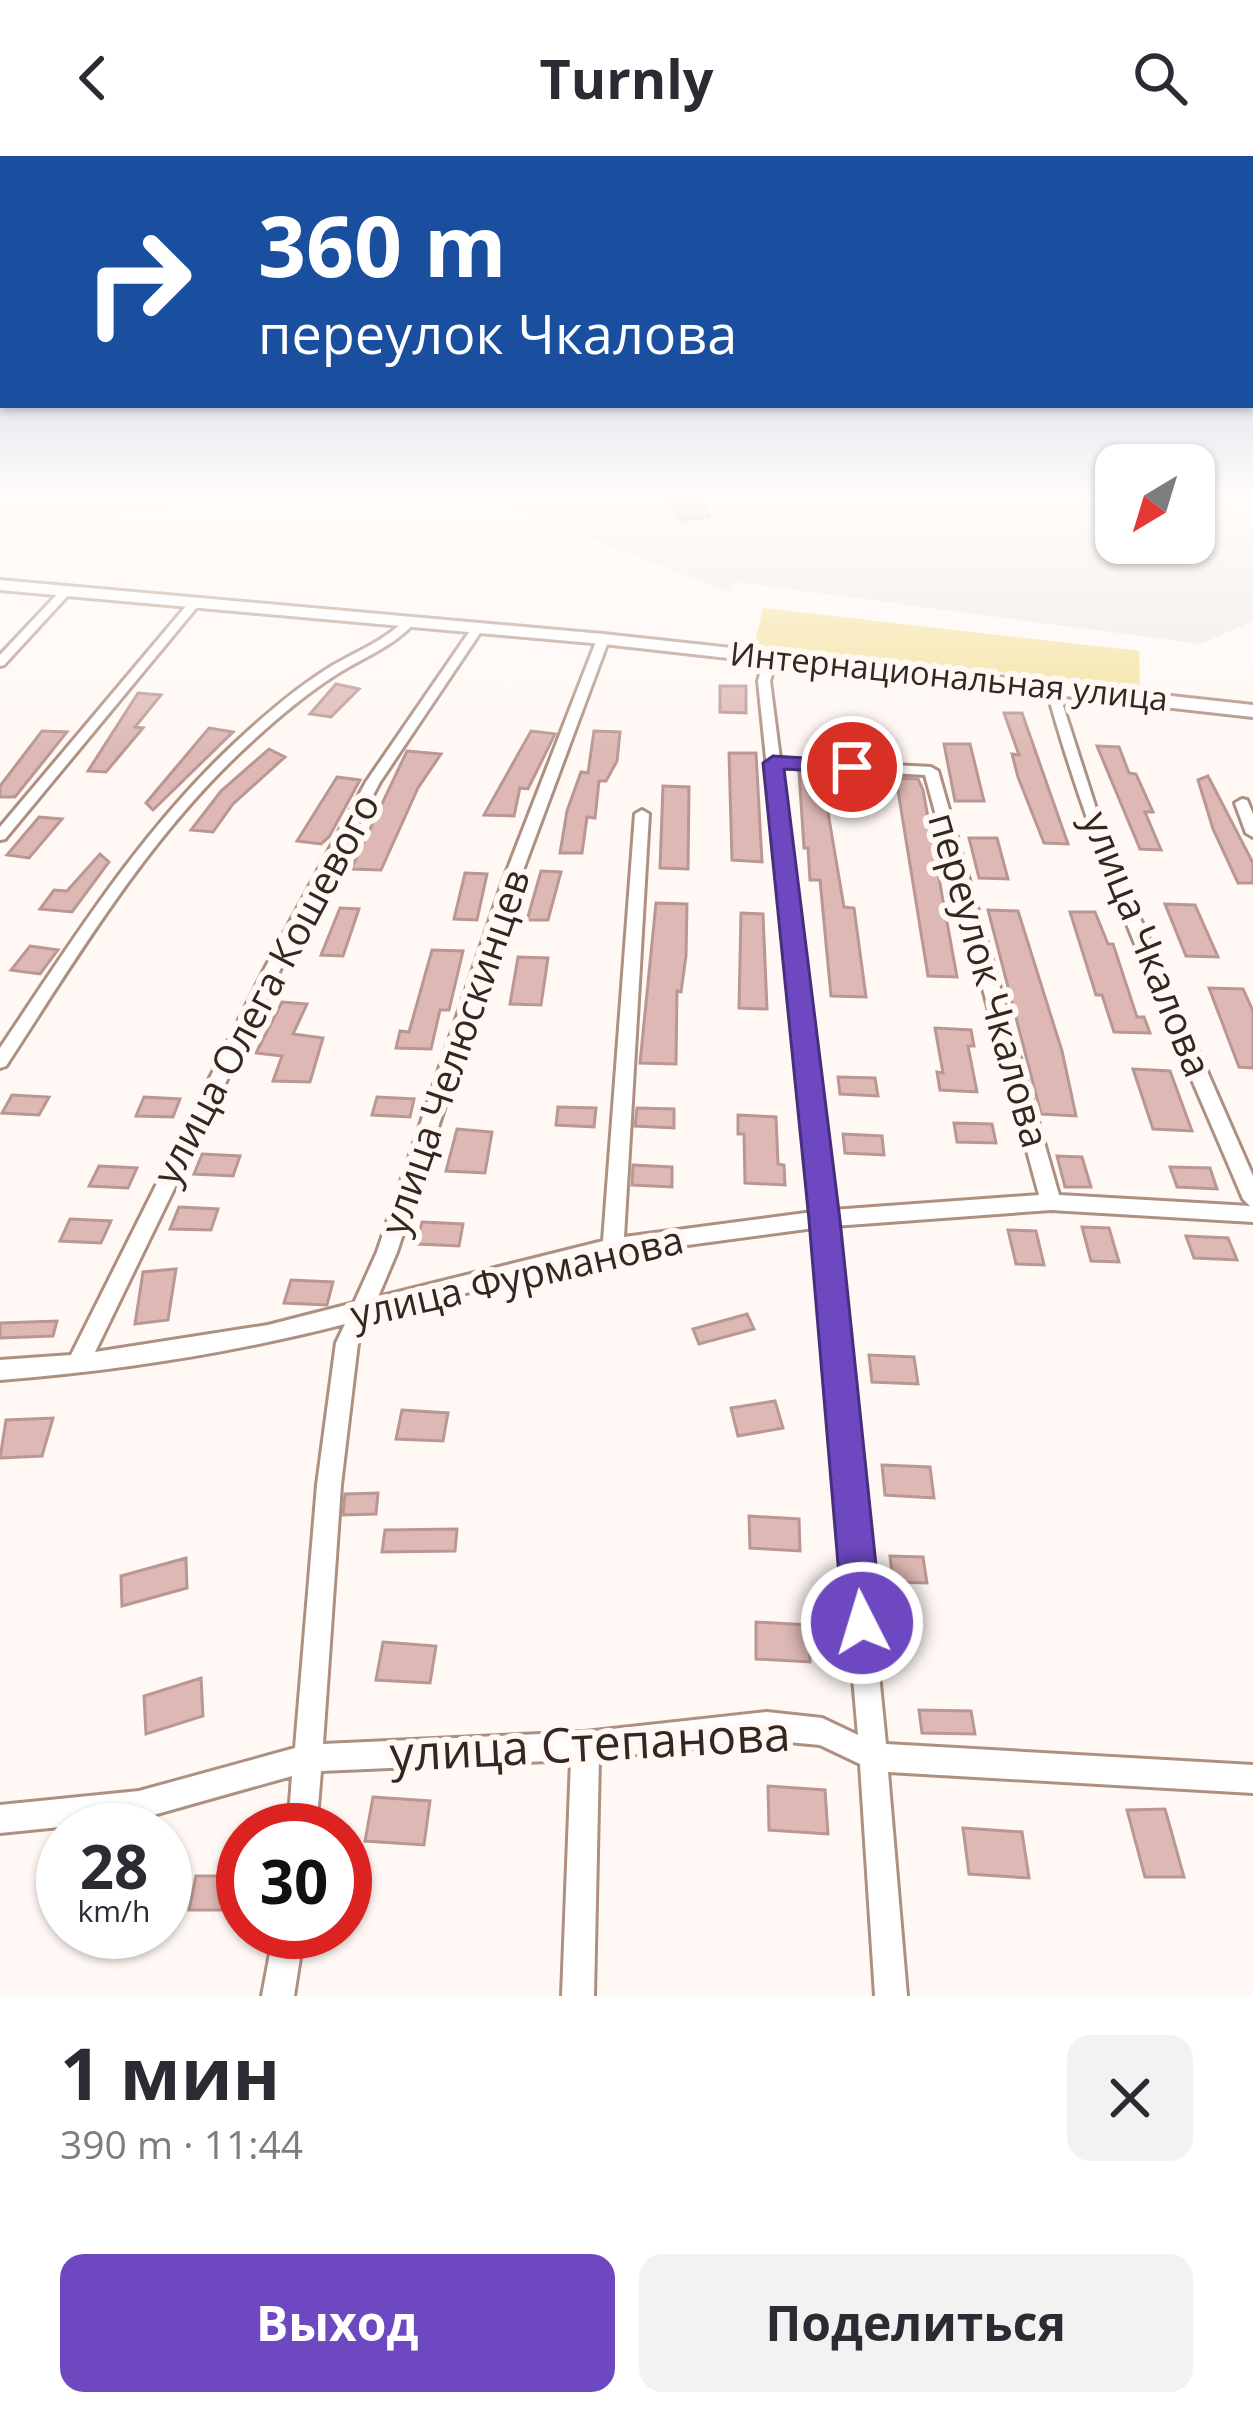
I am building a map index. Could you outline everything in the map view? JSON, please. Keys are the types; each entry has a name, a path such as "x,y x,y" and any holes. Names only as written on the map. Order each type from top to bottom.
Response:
{"street":[{"name":"Интернациональная улица","path":"0,585 604,639 1253,711"},
{"path":"0,662 67,590"},
{"path":"0,836 196,601"},
{"path":"0,1062 84,936 189,799 241,745 306,692 335,669 395,639 411,620"},
{"name":"улица Олега Кошевого","path":"78,1364 272,970 374,782 478,627"},
{"name":"улица Челюскинцев","path":"304,1803 339,1377 387,1252 512,881 604,639"},
{"path":"771,656 764,681 824,1220 875,1757 891,1996"},
{"name":"улица Чкалова","path":"1052,687 1121,891 1253,1198"},
{"name":"переулок Чкалова","path":"773,763 931,771 1052,1202"},
{"path":"1242,803 1253,833"},
{"path":"613,1247 642,814"},
{"name":"улица Фурманова","path":"0,1370 78,1364 268,1334 613,1247 824,1220 1052,1202 1253,1214"},
{"name":"улица Степанова","path":"0,1819 139,1804 308,1758 585,1746 766,1726 822,1732 875,1757 1253,1778"},
{"path":"578,1996 585,1746"},
{"path":"278,1996 284,1959"}],"shaded area":[{"path":"708,584 734,584 729,592"},
{"path":"749,584 1253,584 1253,621 1201,644"},
{"path":"763,608 1139,651 1140,687 754,647"}],"building":[{"path":"336,684 359,689 331,717 310,714"},
{"path":"720,686 746,686 746,713 720,712"},
{"path":"138,693 161,695 135,727 143,728 106,772 88,771"},
{"path":"1004,713 1022,713 1068,844 1044,843 1018,777 1012,754 1019,755"},
{"path":"209,728 233,732 153,810 146,803"},
{"path":"42,731 67,732 15,797 0,797 0,786"},
{"path":"531,731 555,734 528,789 520,788 514,816 484,815"},
{"path":"594,731 620,732 617,761 606,781 599,781 595,818 587,817 582,853 560,853 567,811 581,772 588,773"},
{"path":"944,744 970,744 984,801 955,801"},
{"path":"1097,746 1119,747 1129,773 1136,774 1153,812 1145,812 1161,850 1140,849"},
{"path":"269,749 285,757 233,804 213,832 191,830 221,791"},
{"path":"407,751 441,754 418,788 381,870 351,869"},
{"path":"729,753 756,753 762,862 732,860"},
{"path":"799,772 818,774 820,789 824,789 844,907 854,908 866,997 831,996 820,880 810,880 808,848 804,848"},
{"path":"1208,776 1253,863 1253,883 1238,883 1213,829 1198,780"},
{"path":"337,777 360,780 329,837 321,844 297,841"},
{"path":"896,778 918,779 923,790 957,977 928,976"},
{"path":"663,786 689,787 688,869 660,868"},
{"path":"39,817 62,819 29,858 7,855"},
{"path":"969,838 997,838 1008,879 979,878"},
{"path":"100,854 109,862 72,912 40,909 54,890 67,891"},
{"path":"541,871 561,872 548,920 527,920"},
{"path":"465,873 487,874 477,920 454,919"},
{"path":"656,903 687,904 686,956 681,992 677,991 676,1064 640,1063"},
{"path":"1165,904 1195,905 1218,957 1186,956"},
{"path":"340,908 359,909 343,956 321,955"},
{"path":"988,910 1018,911 1062,1051 1076,1116 1041,1114"},
{"path":"1070,912 1095,912 1108,944 1113,944 1137,1017 1144,1017 1150,1033 1114,1032 1102,995 1096,995"},
{"path":"741,913 763,914 767,1009 739,1008"},
{"path":"30,946 58,950 40,974 11,970"},
{"path":"432,950 463,951 449,1010 440,1010 431,1049 396,1048 400,1031 409,1032"},
{"path":"518,957 548,958 541,1005 510,1004"},
{"path":"1209,988 1243,989 1253,1011 1253,1068 1239,1067"},
{"path":"282,1002 307,1004 293,1034 323,1038 310,1082 273,1081 282,1056 256,1053"},
{"path":"935,1028 971,1030 974,1046 968,1046 977,1092 940,1090 937,1072 943,1073"},
{"path":"1133,1069 1170,1071 1192,1131 1153,1129"},
{"path":"838,1077 875,1078 878,1096 840,1094"},
{"path":"12,1095 49,1097 39,1115 2,1113"},
{"path":"144,1097 180,1099 173,1117 136,1116"},
{"path":"377,1097 414,1099 410,1117 372,1115"},
{"path":"558,1107 596,1108 594,1127 556,1125"},
{"path":"637,1108 674,1109 674,1128 635,1126"},
{"path":"738,1115 776,1117 778,1164 784,1165 785,1185 745,1183 744,1134 738,1134"},
{"path":"954,1123 992,1124 996,1143 957,1142"},
{"path":"457,1129 492,1132 485,1173 446,1171"},
{"path":"843,1134 882,1136 884,1155 845,1153"},
{"path":"202,1154 240,1156 233,1176 194,1174"},
{"path":"1057,1156 1082,1157 1091,1187 1065,1187"},
{"path":"633,1165 672,1167 672,1187 632,1185"},
{"path":"99,1166 137,1168 128,1188 89,1186"},
{"path":"1170,1167 1210,1168 1217,1189 1177,1187"},
{"path":"179,1207 218,1209 211,1230 170,1229"},
{"path":"70,1219 111,1221 101,1243 60,1241"},
{"path":"422,1222 463,1224 459,1246 417,1244"},
{"path":"1082,1227 1109,1228 1119,1262 1091,1261"},
{"path":"1008,1230 1036,1231 1044,1265 1016,1264"},
{"path":"1186,1236 1228,1238 1237,1260 1194,1258"},
{"path":"176,1269 168,1320 135,1324 143,1272"},
{"path":"291,1280 333,1282 327,1305 284,1303"},
{"path":"747,1314 754,1329 699,1344 693,1329"},
{"path":"57,1321 53,1336 0,1338 0,1323"},
{"path":"869,1355 914,1357 918,1384 872,1382"},
{"path":"775,1401 783,1428 738,1436 731,1408"},
{"path":"402,1410 448,1413 443,1441 396,1439"},
{"path":"53,1418 42,1456 0,1458 6,1420"},
{"path":"882,1465 930,1467 934,1498 885,1495"},
{"path":"378,1493 376,1514 343,1515 345,1494"},
{"path":"749,1516 799,1519 800,1551 750,1548"},
{"path":"457,1529 455,1551 382,1552 385,1530"},
{"path":"890,1556 923,1557 927,1583 893,1582"},
{"path":"186,1558 187,1588 122,1606 121,1576"},
{"path":"756,1622 808,1625 810,1662 756,1659"},
{"path":"383,1642 436,1646 430,1683 376,1680"},
{"path":"201,1678 203,1716 146,1734 144,1696"},
{"path":"919,1710 971,1711 975,1734 922,1733"},
{"path":"768,1786 825,1790 828,1834 769,1830"},
{"path":"373,1797 430,1801 424,1845 372,1841"},
{"path":"1165,1809 1184,1877 1145,1877 1127,1810"},
{"path":"963,1828 1022,1832 1029,1878 969,1874"},
{"path":"196,1876 216,1876 216,1910 192,1910"}],"route":[{"path":"852,767 773,763 824,1220 862,1623"}]}
